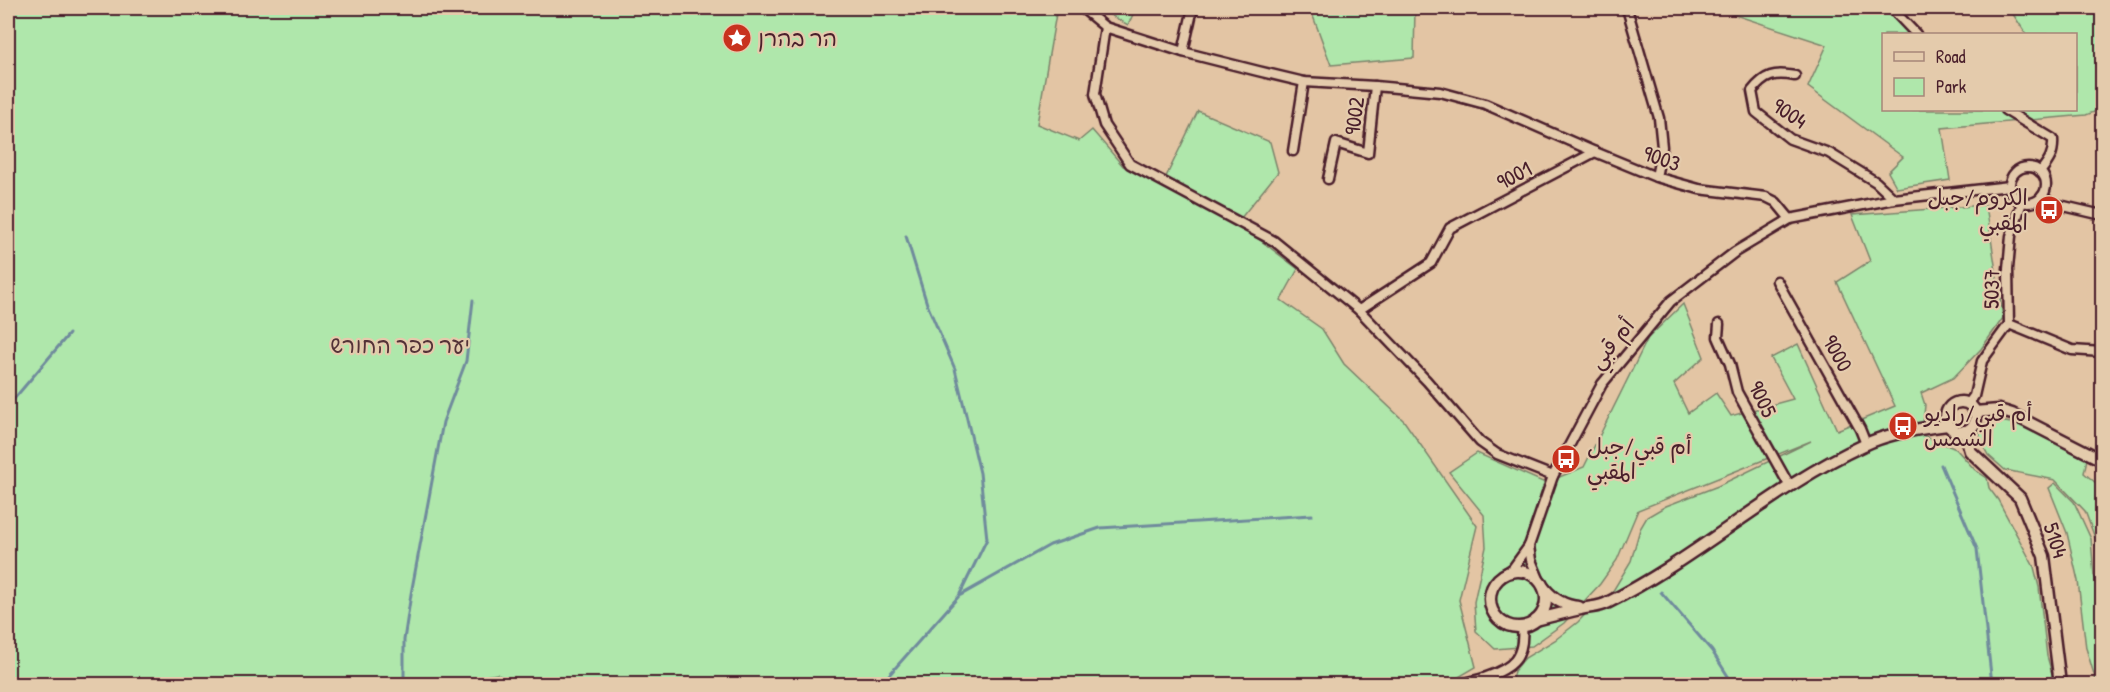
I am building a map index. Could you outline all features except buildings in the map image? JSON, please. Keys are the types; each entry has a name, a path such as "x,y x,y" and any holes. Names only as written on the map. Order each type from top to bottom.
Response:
{"street":[{"name":"9003","path":"1082,8 1106,27 1183,52 1304,82 1440,92 1485,104 1656,177 1699,189 1766,196 1776,202 1790,219"},
{"path":"1183,52 1193,8"},
{"path":"1625,8 1659,118 1662,147 1656,177"},
{"path":"1893,8 1894,12 1915,33"},
{"path":"1106,27 1095,94 1104,125 1130,164 1274,241 1359,310 1427,381 1480,442 1497,454 1552,476"},
{"name":"9004","path":"1795,76 1780,73 1762,79 1752,91 1756,112 1790,139 1829,153 1867,176 1894,199"},
{"path":"1293,151 1304,82"},
{"name":"9002","path":"1328,178 1336,143 1368,153 1376,86"},
{"path":"2007,111 2053,139 2054,150 2040,172"},
{"name":"9001","path":"1359,310 1431,263 1450,228 1595,152"},
{"path":"2030,167 2040,172 2045,186 2042,196 2033,202 2022,202 2014,196 2010,186 2012,176 2020,169 2030,167"},
{"path":"1790,219 1894,199 2010,186"},
{"path":"2042,196 2051,203 2103,215"},
{"name":"5037","path":"1971,408 1982,361 2008,324 2008,269 2011,236 2022,202"},
{"name":"أم قبي","path":"1503,575 1513,568 1529,546 1552,476 1602,384 1671,301 1735,252 1790,219"},
{"name":"9000","path":"1777,281 1860,429 1866,444"},
{"name":"9005","path":"1719,324 1718,337 1730,364 1737,392 1789,485"},
{"path":"2008,324 2072,350 2103,352"},
{"path":"1948,425 1946,416 1951,405 1961,402 1971,408 1999,410 2012,414 2103,460"},
{"path":"1588,607 1573,607 1561,602 1552,597 1531,573 1522,571 1512,571 1503,575 1493,586 1490,596 1491,605 1500,620 1509,625 1522,626 1536,620 1605,604 1658,574 1741,520 1789,485 1866,444 1921,428 1948,425 1955,430 1969,429 1975,422 1971,408"},
{"name":"5104","path":"1964,431 1970,451 2020,498 2044,556 2060,684"},
{"path":"1529,546 1530,560 1541,584 1546,603 1543,613 1536,620"},
{"path":"1461,684 1486,681 1504,671 1520,655 1524,642 1522,626"}],"green space":[{"name":"יער כפר החורש","path":"8,8 1057,8 1037,124 1079,141 1092,130 1123,166 1162,185 1198,111 1270,142 1278,172 1236,224 1298,269 1281,300 1322,329 1344,364 1404,421 1477,526 1459,600 1476,667 1447,684 514,684 497,674 485,676 482,684 8,684"},
{"path":"1098,8 1136,8 1128,25"},
{"path":"1310,8 1415,8 1414,58 1331,65"},
{"path":"1730,8 1863,8 1891,13 1918,33 1882,33 1882,111 2077,111 2077,33 2025,33 2009,8 2102,8 2102,109 2086,115 1942,128 1950,180 1897,188 1888,172 1903,157 1808,87 1827,45 1729,13"},
{"path":"1986,205 2003,318 1981,349 1953,378 1921,393 1925,405 1922,435 1956,449 1975,470 1987,478 1989,488 1998,500 2034,567 2039,587 2047,656 2055,684 1511,684 1514,671 1525,658 1555,640 1578,622 1601,598 1605,604 1631,561 1640,529 1647,517 1666,506 1718,486 1811,441 1638,510 1617,560 1600,584 1564,623 1532,646 1495,649 1476,631 1474,602 1486,547 1484,515 1449,472 1477,453 1545,483 1584,467 1648,338 1683,304 1704,357 1674,384 1688,413 1716,393 1731,416 1793,399 1771,358 1798,344 1837,430 1895,406 1837,282 1870,261 1852,215"},
{"path":"1999,421 2023,425 2087,459 2084,473 2102,488 2102,577 2095,538 2085,511 2055,480 2005,470 1988,455 1980,440 1979,425"},
{"path":"2055,483 2074,502 2091,539 2094,575 2102,591 2102,684 2097,684 2086,648 2078,581 2067,533 2049,488"}],"waterway":[{"path":"881,684 959,596 987,539 980,473 955,369 927,304 906,236"},
{"path":"404,684 404,640 411,594 443,422 466,361 473,300"},
{"path":"8,406 69,334"},
{"path":"1941,465 1977,549 1992,684"},
{"path":"961,595 1050,545 1100,528 1312,515"},
{"path":"1661,592 1712,651 1733,684"}],"place":[{"name":"הר בהרן","path":"737,38"},
{"name":"الكروم/جبل المقبي","path":"2049,210"},
{"name":"أم قبي/راديو الشمس","path":"1903,426"},
{"name":"أم قبي/جبل المقبي","path":"1566,459"}]}
